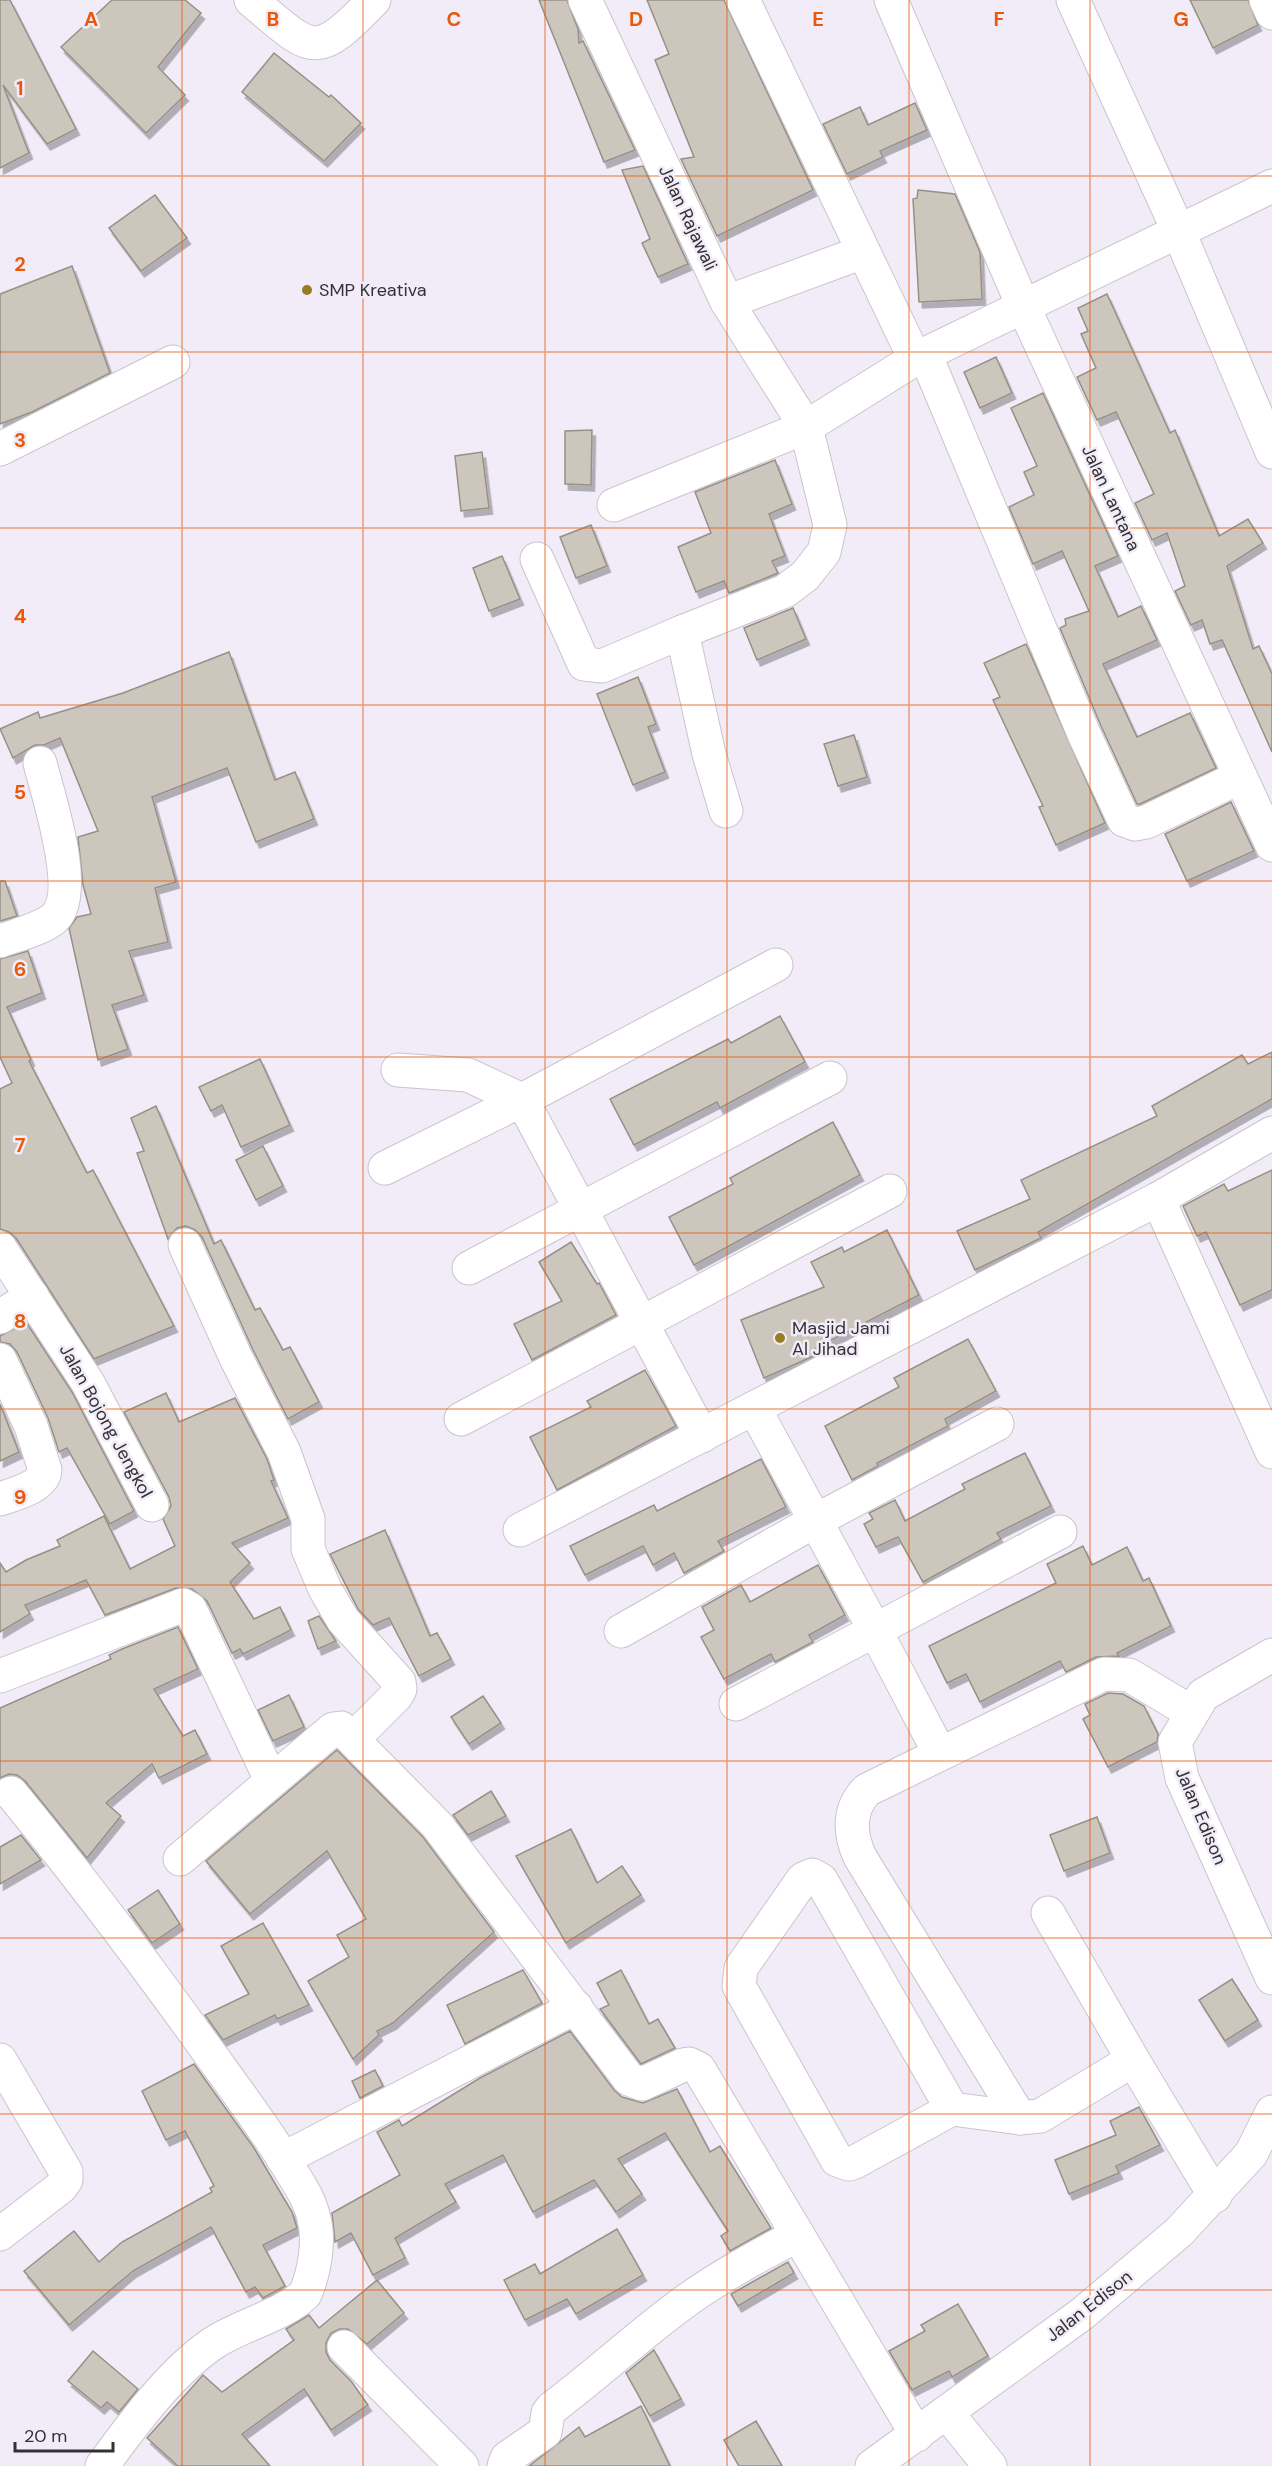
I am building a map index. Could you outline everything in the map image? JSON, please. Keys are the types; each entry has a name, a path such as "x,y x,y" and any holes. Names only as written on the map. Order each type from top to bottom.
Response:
{"street":[{"path":"251,0 299,40 311,44 336,37 374,0"},
{"name":"Jalan Rajawali","path":"537,559 584,664 602,666 785,591 805,576 824,552 830,525 806,427 727,302 585,0"},
{"path":"743,0 863,252 920,357 1084,734 1124,820 1135,824 1146,822 1240,777"},
{"name":"Jalan Lantana","path":"891,0 1024,308 1272,845"},
{"path":"1073,0 1178,230 1272,452"},
{"path":"1266,0 1272,13"},
{"path":"614,505 806,427 920,357 1272,186"},
{"path":"727,302 863,252"},
{"path":"0,449 173,362"},
{"path":"682,632 709,754 726,811"},
{"path":"0,941 52,921 59,913 64,898 61,849 40,763"},
{"path":"385,1168 522,1100 776,965"},
{"path":"398,1070 468,1075 522,1100 702,1436"},
{"path":"470,1268 830,1078"},
{"path":"520,1530 1158,1199 1272,1133"},
{"path":"461,1419 890,1191"},
{"path":"1158,1199 1272,1452"},
{"path":"185,1245 236,1358 284,1452 308,1519 308,1549 325,1589 343,1620 399,1682 400,1689 396,1696 352,1739"},
{"name":"Jalan Bojong Jengkol","path":"0,1248 88,1383 152,1505"},
{"path":"0,1317 32,1296"},
{"path":"0,1360 31,1426 45,1470 45,1476 39,1482 0,1499"},
{"path":"754,1408 939,1752"},
{"path":"621,1631 815,1521 998,1424"},
{"path":"736,1704 876,1632 1060,1532"},
{"path":"0,1676 183,1605 190,1609 271,1780"},
{"name":"Jalan Edison","path":"1272,1655 1203,1695 1175,1742 1182,1778 1272,1978"},
{"path":"1020,2118 860,1857 852,1834 853,1809 867,1790 939,1752 1104,1674 1129,1675 1191,1712"},
{"path":"180,1859 333,1729 341,1728 437,1825 623,2072 635,2083 642,2084 683,2065 689,2064 699,2069 917,2435"},
{"path":"11,1793 75,1871 176,2003 249,2105 306,2196 315,2220 316,2242 311,2280 305,2294 214,2342 198,2354 128,2430 102,2466"},
{"path":"952,2109 821,1880 812,1875 802,1879 741,1968 738,1986 837,2160 849,2164 855,2162 952,2109 1020,2118 1041,2116 1133,2060"},
{"path":"1048,1912 1215,2196"},
{"path":"284,2159 576,2007"},
{"path":"0,2060 66,2172 66,2180 62,2187 0,2234"},
{"name":"Jalan Edison","path":"872,2466 1082,2314 1179,2232 1215,2196 1251,2154 1272,2112"},
{"path":"504,2466 507,2458 545,2432 548,2413 552,2408 648,2330 690,2298 740,2266 798,2235"},
{"path":"344,2347 462,2466"},
{"path":"947,2413 990,2466"}],"building":[{"path":"0,0 10,0 76,129 47,144 3,85 29,153 0,168"},
{"path":"112,0 185,0 201,13 158,67 185,95 146,133 61,47"},
{"path":"539,0 567,0 578,29 579,43 583,41 635,150 604,162"},
{"path":"647,0 724,0 813,190 717,236 681,159 694,157 655,60 669,54"},
{"path":"1190,0 1248,0 1258,25 1213,48"},
{"path":"274,53 329,97 331,95 361,123 324,161 242,92"},
{"path":"915,103 927,130 880,151 883,157 847,174 823,124 860,107 868,125"},
{"path":"643,166 688,264 658,277 642,243 650,239 622,170"},
{"path":"918,190 955,194 980,252 982,299 919,302 913,199 917,198"},
{"path":"155,195 187,238 141,271 109,228"},
{"path":"72,266 110,373 32,412 0,424 0,294"},
{"path":"1107,294 1170,433 1175,430 1219,536 1248,519 1263,543 1227,566 1253,649 1259,646 1272,674 1272,752 1222,640 1210,644 1202,620 1191,625 1175,591 1185,586 1167,533 1152,540 1135,503 1154,494 1116,412 1097,420 1077,377 1096,368 1081,334 1088,331 1078,308"},
{"path":"996,357 1012,393 980,408 964,372"},
{"path":"1043,393 1118,556 1095,566 1118,617 1141,606 1157,640 1103,664 1137,737 1190,713 1216,768 1140,804 1137,804 1101,726 1060,628 1066,625 1065,619 1089,611 1062,551 1033,564 1009,507 1034,495 1024,472 1037,466 1011,408"},
{"path":"592,430 591,485 565,484 565,431"},
{"path":"482,452 489,508 461,511 455,456"},
{"path":"775,460 792,504 769,514 785,556 772,561 778,573 729,593 724,581 696,592 678,547 711,533 695,492"},
{"path":"591,525 607,566 576,578 560,537"},
{"path":"502,556 520,599 489,611 473,568"},
{"path":"793,608 806,639 757,660 744,628"},
{"path":"1026,644 1105,823 1056,845 1039,807 1043,806 993,700 1000,697 984,663"},
{"path":"229,652 275,780 295,772 314,819 256,842 227,768 152,797 176,882 155,888 168,942 129,951 144,995 112,1005 128,1049 98,1060 69,928 77,917 91,914 83,885 78,837 98,831 60,738 44,745 35,745 13,758 0,729 38,712 40,718 123,693"},
{"path":"638,677 656,724 648,727 665,772 633,785 597,694"},
{"path":"854,735 867,777 838,786 824,744"},
{"path":"1231,802 1254,851 1187,881 1165,834"},
{"path":"0,881 5,881 17,916 0,921"},
{"path":"28,951 42,993 7,1007 31,1060 29,1061 87,1173 93,1170 174,1326 94,1359 16,1238 0,1229 0,1089 12,1083 0,1057 0,959"},
{"path":"780,1016 805,1062 720,1108 717,1102 634,1145 610,1099 728,1039 731,1043"},
{"path":"1272,1052 1272,1099 1038,1232 1041,1238 975,1270 957,1231 1030,1199 1021,1180 1157,1116 1152,1106 1242,1055 1248,1064"},
{"path":"260,1059 290,1125 241,1147 222,1105 211,1111 199,1087"},
{"path":"156,1106 214,1244 221,1240 255,1310 260,1308 283,1350 290,1347 319,1402 288,1419 253,1350 202,1237 195,1230 186,1226 177,1228 168,1239 137,1153 144,1151 131,1118"},
{"path":"833,1122 860,1175 694,1265 669,1217 733,1184 730,1178"},
{"path":"263,1146 283,1186 256,1200 236,1160"},
{"path":"1272,1170 1272,1290 1240,1305 1206,1232 1197,1236 1183,1206 1224,1184 1228,1191"},
{"path":"887,1230 919,1295 816,1348 818,1354 764,1378 741,1320 824,1287 811,1262 842,1247 844,1252"},
{"path":"571,1242 597,1284 599,1283 616,1315 532,1360 514,1324 562,1301 539,1262"},
{"path":"26,1322 72,1392 134,1511 110,1524 67,1448 59,1452 48,1418 17,1352 10,1344 0,1342 0,1336"},
{"path":"968,1339 996,1391 945,1419 948,1426 877,1463 878,1466 852,1480 825,1426 899,1387 894,1378"},
{"path":"645,1370 676,1426 557,1490 530,1437 591,1407 587,1401"},
{"path":"166,1393 179,1422 235,1398 267,1459 274,1480 271,1481 288,1518 232,1543 250,1563 230,1582 254,1619 280,1607 291,1630 243,1654 240,1649 232,1653 207,1601 192,1589 176,1588 105,1615 86,1580 25,1605 30,1614 0,1632 0,1563 6,1572 26,1560 60,1546 57,1540 104,1516 130,1569 175,1546 163,1519 171,1506 169,1497 124,1412"},
{"path":"0,1404 19,1452 0,1461"},
{"path":"1025,1453 1051,1506 997,1533 1001,1539 923,1582 898,1537 876,1547 864,1524 873,1519 869,1513 895,1500 905,1521 965,1489 962,1484"},
{"path":"761,1459 786,1507 718,1541 724,1551 684,1573 674,1553 653,1565 643,1546 585,1575 570,1546 654,1505 657,1511"},
{"path":"385,1530 430,1636 437,1633 451,1659 419,1676 389,1618 373,1625 358,1609 330,1554"},
{"path":"1083,1546 1092,1565 1127,1547 1143,1581 1149,1578 1171,1626 1117,1653 1119,1656 1096,1657 1066,1672 1060,1661 980,1702 966,1674 947,1683 929,1646 1056,1583 1047,1564"},
{"path":"818,1565 845,1615 809,1635 813,1642 775,1662 771,1654 724,1679 701,1637 714,1630 702,1607 741,1585 750,1602"},
{"path":"319,1616 336,1641 318,1649 308,1621"},
{"path":"178,1627 198,1669 154,1689 183,1736 195,1730 207,1754 159,1778 152,1764 106,1803 121,1816 87,1858 25,1781 17,1775 9,1774 0,1778 0,1708 111,1659 109,1655 122,1649"},
{"path":"1108,1693 1123,1694 1144,1706 1158,1734 1157,1742 1108,1767 1083,1719 1090,1715 1085,1704"},
{"path":"289,1695 304,1727 273,1741 258,1710"},
{"path":"483,1696 501,1723 469,1744 451,1717"},
{"path":"337,1750 423,1837 494,1932 393,2023 377,2031 379,2035 353,2059 308,1981 349,1957 337,1935 366,1919 327,1851 250,1914 206,1861"},
{"path":"491,1791 506,1816 468,1835 453,1815"},
{"path":"1097,1817 1110,1853 1064,1871 1050,1835"},
{"path":"571,1829 597,1883 622,1866 641,1895 566,1943 516,1856"},
{"path":"21,1835 41,1860 0,1884 0,1847"},
{"path":"158,1890 180,1924 152,1943 128,1910"},
{"path":"263,1923 309,2005 277,2019 275,2015 223,2040 205,2015 249,1994 221,1946"},
{"path":"523,1970 542,2003 465,2044 447,2005"},
{"path":"621,1970 649,2024 658,2019 675,2048 641,2064 600,2009 609,2005 597,1983"},
{"path":"1232,1979 1258,2020 1225,2041 1199,2000"},
{"path":"570,2031 614,2090 622,2097 643,2103 677,2089 710,2152 720,2146 771,2228 730,2251 721,2236 728,2231 665,2133 618,2159 642,2194 616,2212 594,2180 533,2212 503,2155 445,2184 456,2202 395,2238 405,2258 373,2275 351,2233 335,2242 332,2213 400,2175 377,2132 399,2120 402,2126 480,2078"},
{"path":"194,2064 254,2148 292,2212 297,2228 263,2245 285,2286 263,2298 255,2287 246,2292 211,2227 133,2271 69,2325 24,2271 74,2231 99,2262 122,2242 212,2192 210,2188 214,2186 185,2131 166,2140 142,2091"},
{"path":"375,2070 383,2086 360,2098 352,2081"},
{"path":"1139,2107 1160,2145 1116,2166 1119,2173 1069,2194 1055,2160 1116,2135 1110,2121"},
{"path":"617,2229 643,2275 576,2314 567,2299 525,2320 504,2280 535,2264 540,2274"},
{"path":"788,2262 794,2273 738,2306 731,2294"},
{"path":"377,2280 404,2313 367,2344 348,2329 340,2329 331,2333 326,2343 326,2352 330,2360 351,2381 368,2405 331,2430 304,2389 242,2434 270,2466 178,2466 147,2438 203,2375 222,2392 294,2340 286,2329 309,2315 319,2328"},
{"path":"958,2304 988,2356 952,2377 949,2371 912,2390 889,2351 925,2331 921,2325"},
{"path":"654,2350 681,2399 650,2416 626,2373"},
{"path":"93,2351 138,2389 119,2412 107,2402 101,2408 68,2381"},
{"path":"641,2406 670,2466 529,2466 579,2427 585,2437"},
{"path":"756,2421 782,2466 739,2466 724,2440"}],"place":[{"name":"SMP Kreativa","path":"307,290"},
{"name":"Masjid Jami Al Jihad","path":"780,1338"}]}
